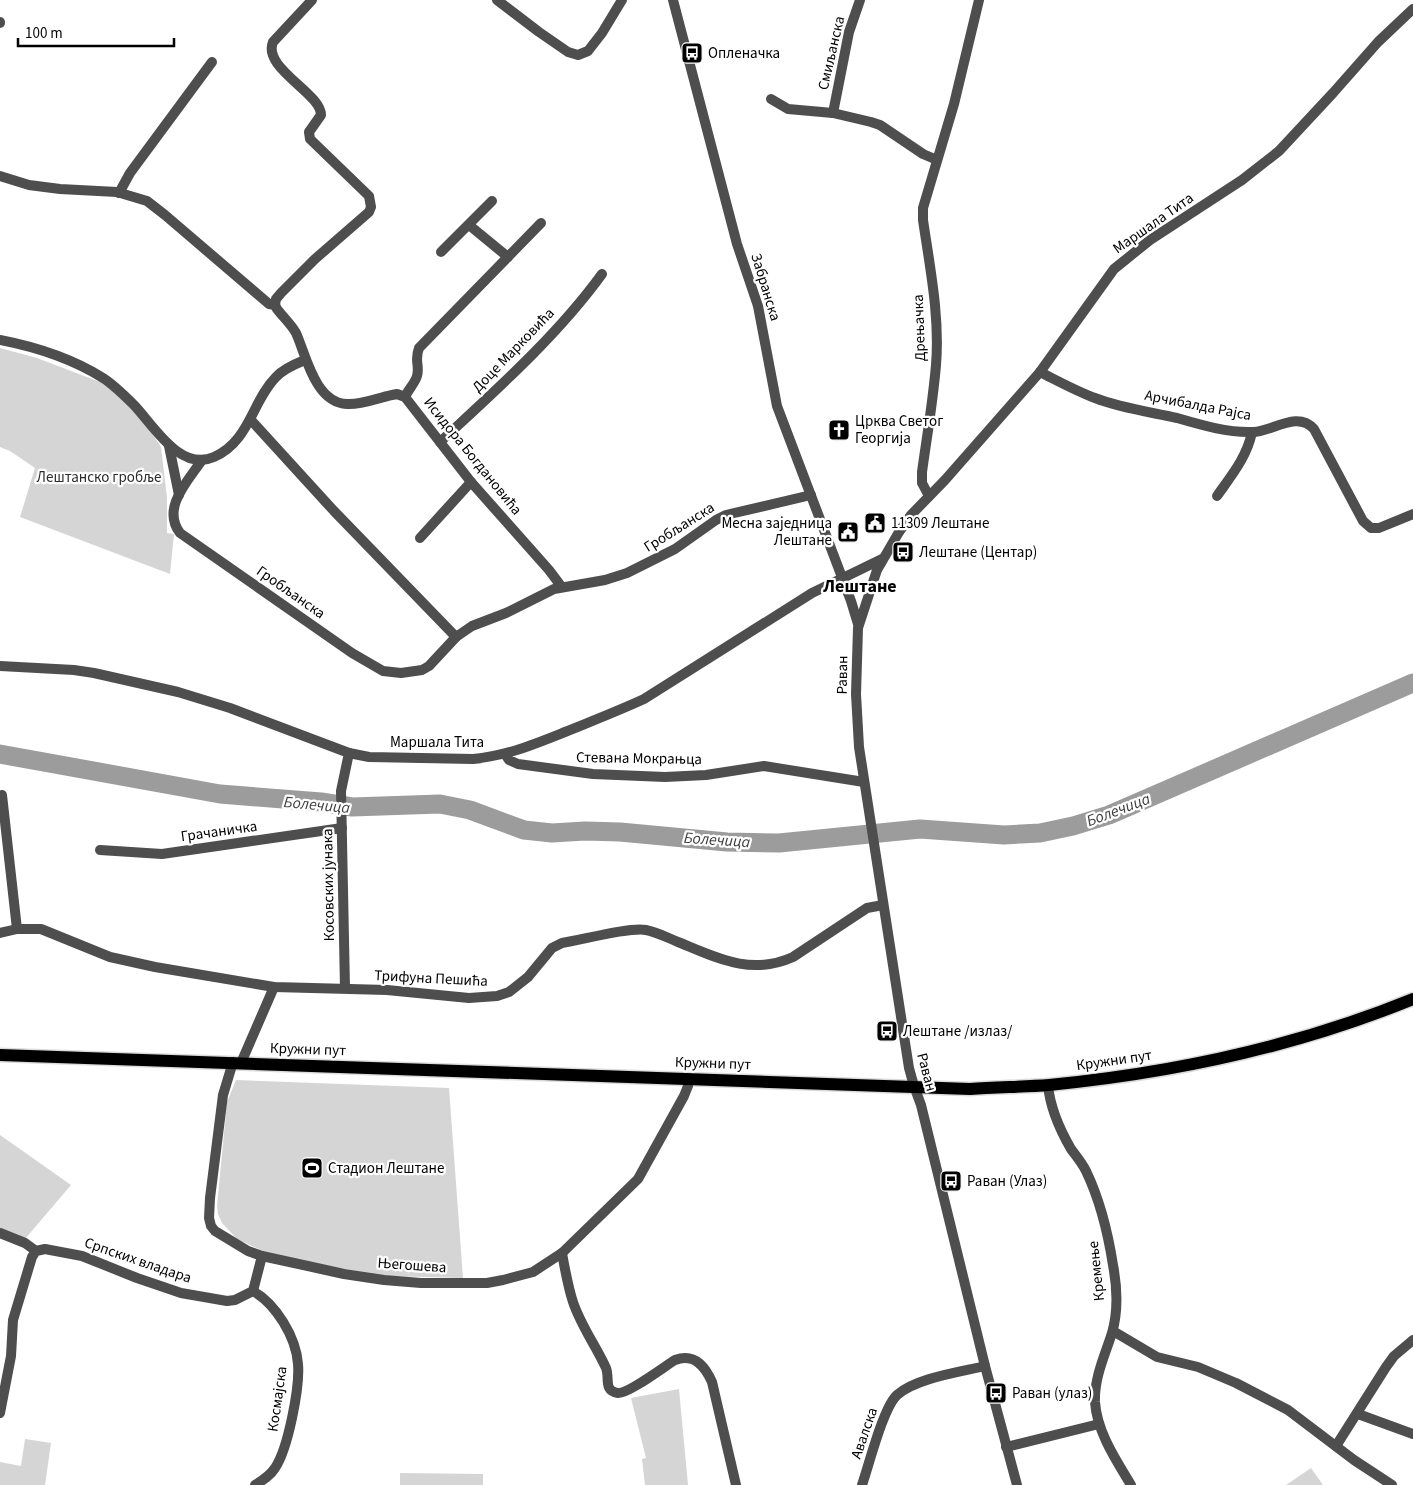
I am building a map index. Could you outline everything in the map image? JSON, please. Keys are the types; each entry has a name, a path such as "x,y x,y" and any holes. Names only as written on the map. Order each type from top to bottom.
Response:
{"main road":[{"name":"Кружни пут","path":"0,1055 970,1089 1048,1085 1131,1075 1235,1054 1293,1040 1413,998"}],"street":[{"path":"275,305 276,299 281,293 314,259 369,212 371,207 369,196 310,139 310,132 321,115 321,109 272,54 273,42 312,0"},
{"path":"497,0 553,42 568,52 578,55 588,51 602,33 622,0"},
{"name":"Забранска","path":"673,0 737,244 758,306 777,406 842,578"},
{"name":"Смиљанска","path":"833,113 849,32 860,0"},
{"name":"Дрењачка","path":"929,496 922,483 922,472 936,364 936,327 935,304 923,213 954,104 980,0"},
{"name":"Маршала Тита","path":"0,666 60,668 81,671 178,692 230,708 349,753 377,758 490,758 621,710 644,699 812,593 883,558 903,527 929,496 1040,372 1114,269 1150,240 1242,180 1279,150 1378,42 1413,9"},
{"path":"119,193 130,173 212,62"},
{"path":"771,99 788,109 849,115 880,125 923,154 937,160"},
{"name":"Исидора Богдановића","path":"0,176 36,186 119,193 146,201 165,215 268,304 275,305 296,333 305,360 323,391 339,403 353,404 397,394 405,397 471,482 562,586"},
{"path":"441,252 492,201"},
{"path":"405,397 416,378 418,369 416,359 419,348 540,223"},
{"path":"469,225 508,257"},
{"name":"Доце Марковића","path":"440,442 507,380 586,296 602,274"},
{"path":"0,340 23,345 75,362 105,379 134,405 170,446 190,457 202,460 222,453 234,443 251,420 276,376 291,366 305,360"},
{"name":"Арчибалда Рајса","path":"1040,372 1095,398 1117,405 1213,426 1252,432 1289,422 1304,422 1310,425 1363,521 1371,528 1379,528 1413,514"},
{"path":"251,420 334,511 420,602 456,637"},
{"path":"1217,496 1244,457 1250,444 1252,432"},
{"path":"170,446 179,495"},
{"name":"Гробљанска","path":"202,460 179,495 174,508 174,525 180,533 352,653 383,671 401,673 422,670 436,660 456,637 472,626 506,613 540,595 562,586 605,580 627,573 675,549 726,515 811,494"},
{"path":"420,538 471,482"},
{"name":"Раван","path":"858,628 872,582 883,558"},
{"name":"Раван","path":"842,578 856,614 858,628 856,694 859,747 907,1055 985,1366 1017,1485"},
{"name":"Косовских јунака","path":"345,988 341,798 349,753"},
{"name":"Стевана Мокрањца","path":"505,754 509,760 518,764 593,774 665,777 706,775 764,766 864,782"},
{"path":"2,795 18,929"},
{"name":"Грачаничка","path":"100,850 162,854 342,828"},
{"name":"Трифуна Пешића","path":"0,933 18,929 41,929 110,957 134,963 274,987 345,988 469,998 504,995 519,985 556,945 638,929 658,934 730,963 761,965 782,962 827,936 867,908 883,905"},
{"name":"Његошева","path":"274,987 223,1095 209,1218 211,1226 216,1232 248,1251 262,1256 344,1274 421,1283 487,1283 533,1272 562,1253 638,1180 684,1096 688,1086 688,1079"},
{"name":"Кремење","path":"1048,1085 1057,1120 1070,1147 1085,1170 1105,1222 1115,1282 1113,1331 1096,1387 1095,1404 1099,1424 1131,1485"},
{"name":"Српских владара","path":"0,1233 25,1243 36,1251 45,1249 82,1256 181,1293 227,1301 235,1300 253,1291"},
{"path":"0,1413 11,1356 13,1320 32,1257 36,1251"},
{"path":"562,1253 573,1302 608,1371 607,1382 608,1387 612,1391 622,1393 681,1358 694,1360 704,1367 712,1382 736,1485"},
{"path":"253,1291 262,1256"},
{"name":"Космајска","path":"253,1291 282,1319 298,1363 290,1429 280,1461 266,1478 255,1485"},
{"path":"1113,1331 1157,1357 1198,1367 1236,1383 1288,1410 1354,1460 1392,1485"},
{"path":"1336,1446 1394,1356 1413,1340"},
{"name":"Авалска","path":"862,1485 886,1413 892,1400 898,1394 925,1381 985,1366"},
{"path":"1358,1414 1413,1434"},
{"path":"1006,1447 1099,1424"}],"green space":[{"name":"Лештанско гробље","path":"0,348 37,358 100,382 116,393 147,426 161,447 167,498 167,533 174,534 170,574 20,517 35,468 10,451 0,447"},
{"path":"236,1080 449,1088 463,1278 383,1276 272,1255 237,1239 222,1223 217,1206 227,1102"},
{"path":"0,1135 71,1185 25,1239 0,1230"},
{"path":"679,1389 688,1485 645,1485 642,1459 646,1458 631,1398"},
{"path":"25,1439 51,1443 45,1485 0,1485 0,1462 21,1466"},
{"path":"1311,1468 1323,1485 1286,1485"},
{"path":"400,1473 483,1474 483,1485 400,1485"}],"waterway":[{"name":"Болечица","path":"0,754 220,794 321,802 352,807 440,804 470,810 524,830 552,833 585,831 620,832 727,842 779,843 920,829 1004,835 1040,833 1073,826 1109,815 1413,683"}],"place":[{"name":"Опленачка","path":"692,53"},
{"name":"Црква Светог Георгија","path":"839,430"},
{"name":"11309 Лештане","path":"875,523"},
{"name":"Месна заједница Лештане","path":"848,532"},
{"name":"Лештане (Центар)","path":"903,552"},
{"name":"Лештане /излаз/","path":"887,1031"},
{"name":"Стадион Лештане","path":"312,1168"},
{"name":"Раван (Улаз)","path":"951,1181"},
{"name":"Раван (улаз)","path":"996,1393"}],"district":[{"name":"Лештане","path":"860,586"}]}
